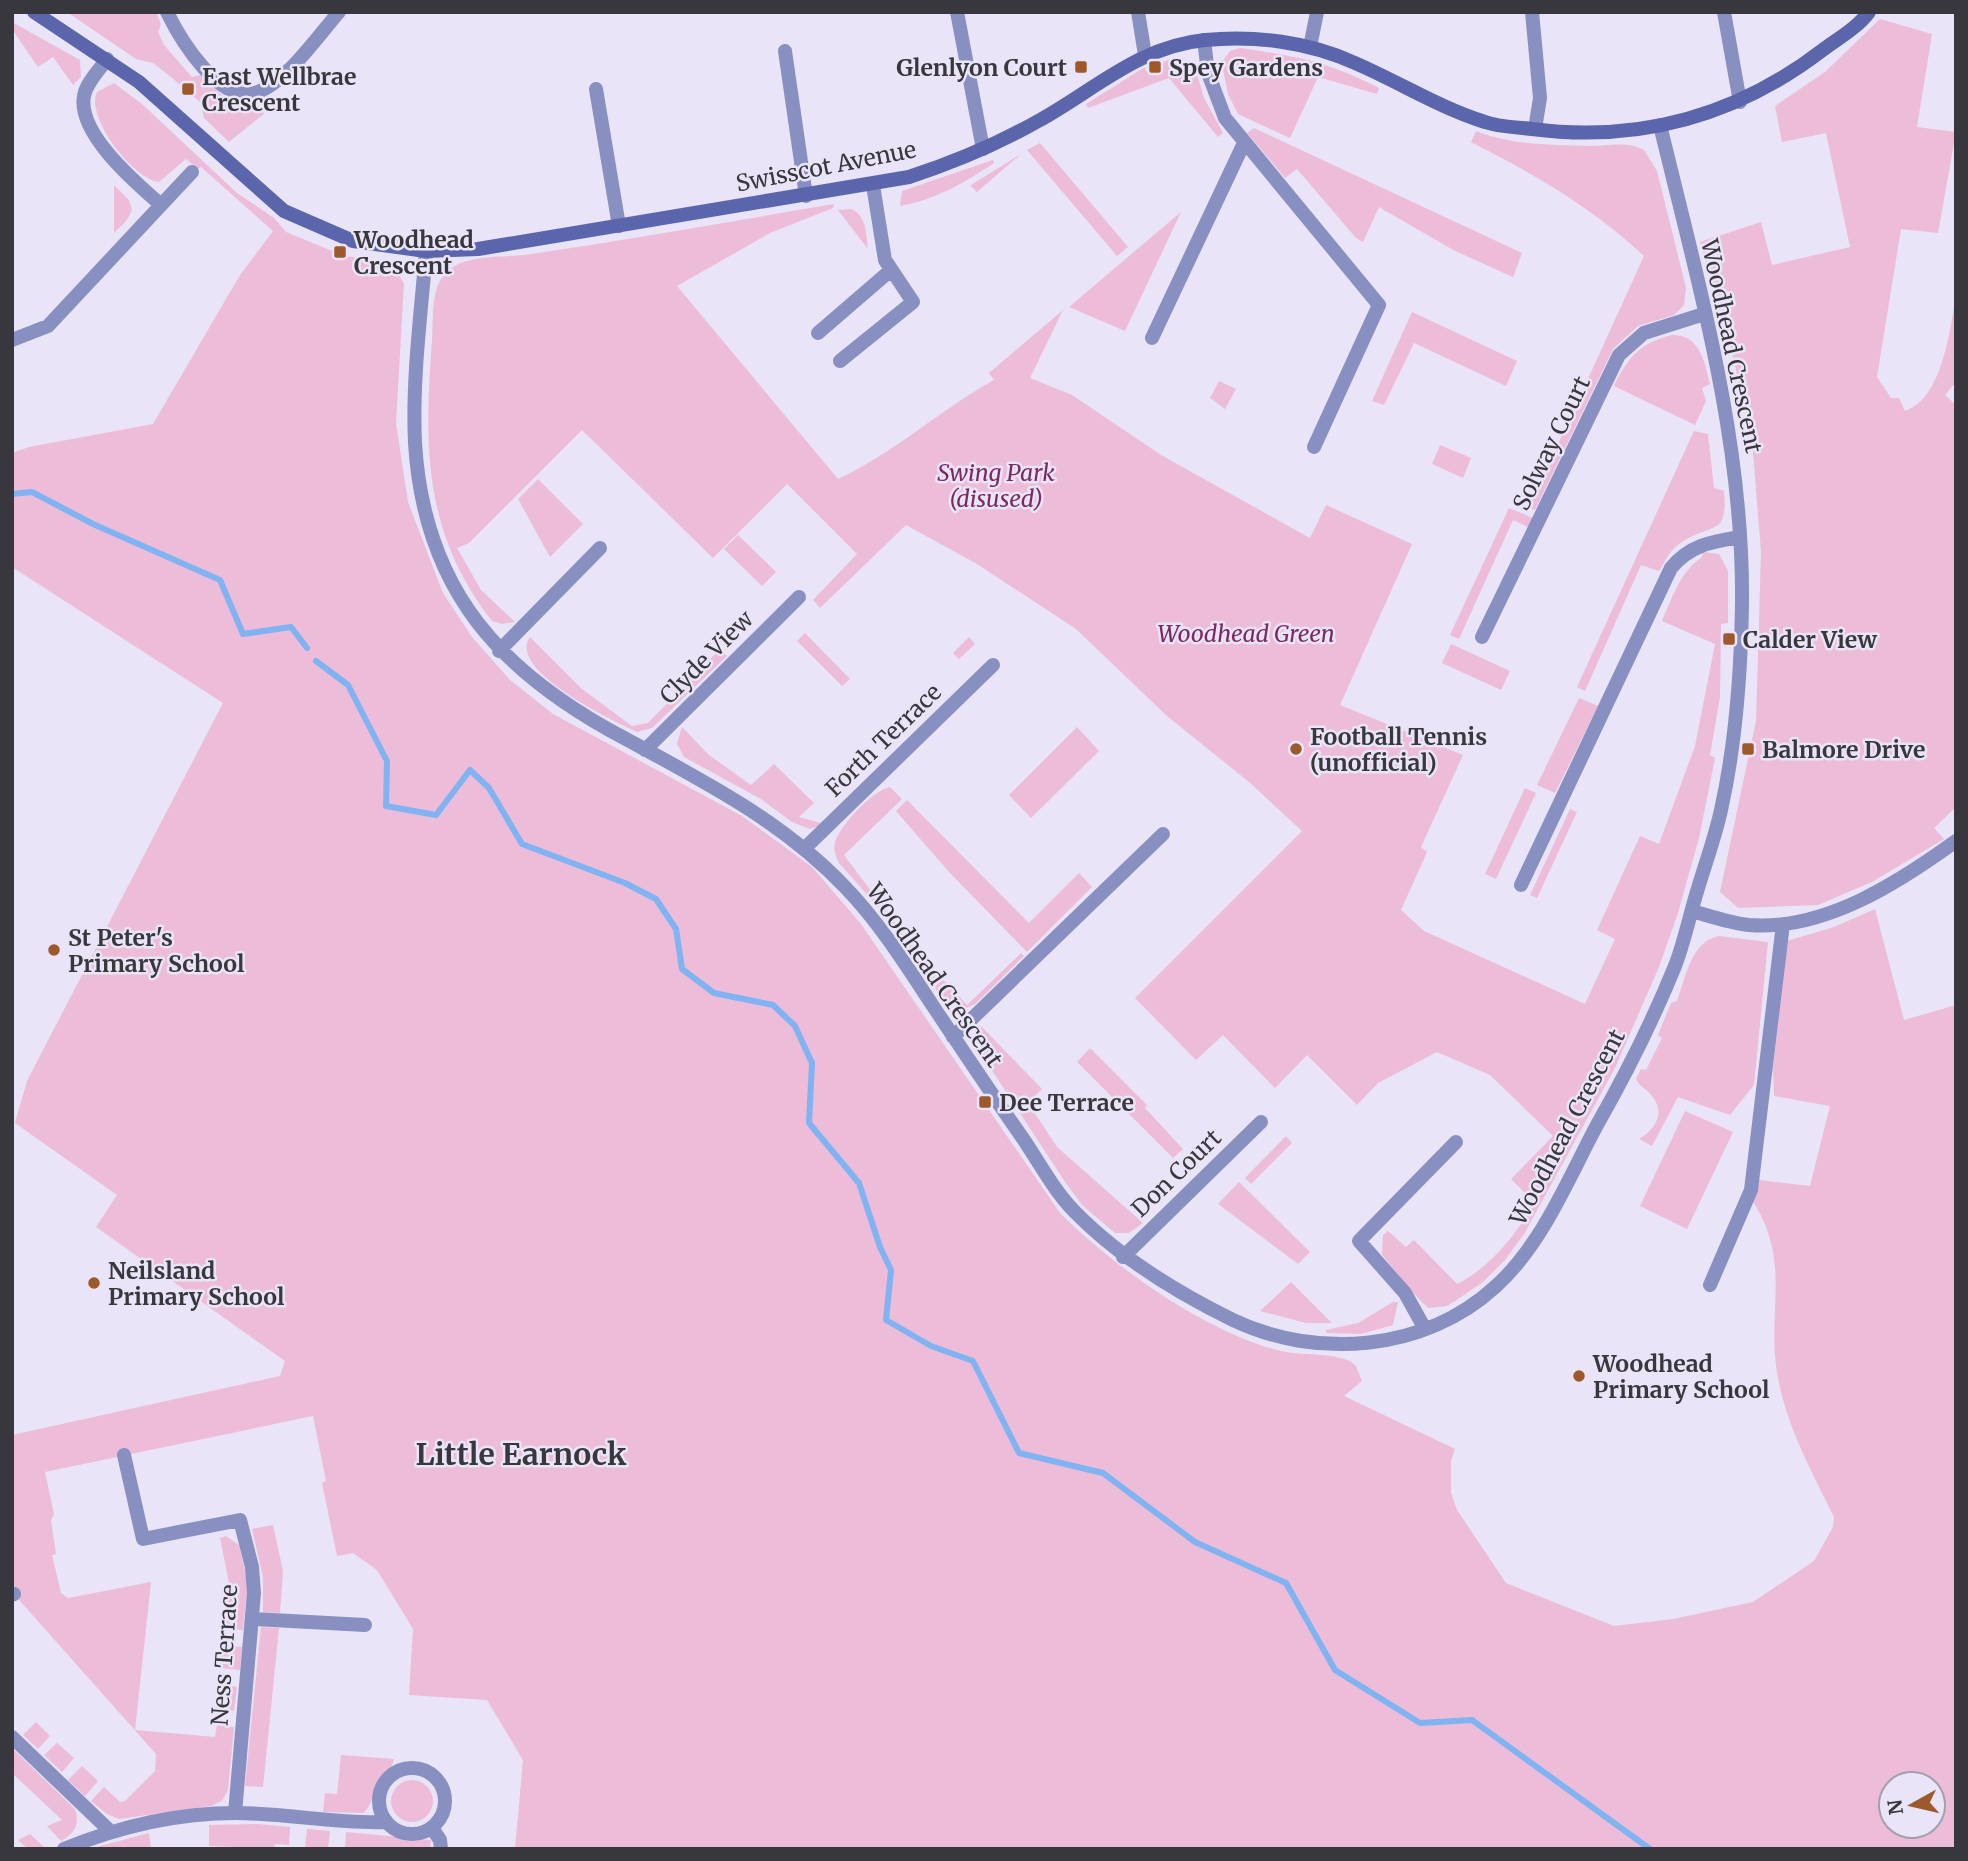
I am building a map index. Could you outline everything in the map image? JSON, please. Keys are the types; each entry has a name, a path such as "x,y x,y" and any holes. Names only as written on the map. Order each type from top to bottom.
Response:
{"street":[{"name":"Swisscot Avenue","path":"34,12 139,82 284,211 353,241 426,251 528,243 873,185 945,165 983,149 1044,119 1145,55 1204,40 1286,42 1310,47 1353,61 1450,109 1488,123 1567,134 1660,125 1740,102 1803,65 1869,12"},
{"path":"167,12 179,37 215,80 231,91 255,94 277,80 339,12"},
{"path":"957,12 983,149"},
{"path":"1138,12 1145,55"},
{"path":"1310,47 1317,12"},
{"path":"1532,12 1540,97 1535,129"},
{"path":"1724,12 1740,102"},
{"path":"1204,40 1215,97 1225,118 1379,305 1314,447"},
{"path":"785,51 806,196"},
{"path":"107,59 83,95 85,114 93,134 129,175 160,204"},
{"path":"596,89 619,226"},
{"name":"Woodhead Crescent","path":"426,251 416,375 415,428 424,504 441,555 459,592 474,621 499,651 570,709 732,796 773,822 848,889 887,937 1070,1208 1124,1256 1218,1312 1264,1334 1310,1344 1368,1345 1425,1329 1463,1311 1499,1284 1547,1219 1619,1085 1678,960 1721,808 1736,706 1742,603 1737,485 1725,399 1660,125"},
{"path":"1153,338 1244,143"},
{"path":"12,340 48,326 192,172"},
{"path":"840,361 913,302 885,260 873,185"},
{"path":"818,333 891,270"},
{"name":"Solway Court","path":"1482,637 1619,355 1644,333 1704,314"},
{"path":"1521,885 1671,568 1685,552 1709,542 1740,537"},
{"path":"499,651 600,548"},
{"name":"Clyde View","path":"645,750 799,597"},
{"name":"Forth Terrace","path":"805,848 993,665"},
{"path":"953,1037 1163,835"},
{"path":"1692,911 1748,925 1783,924 1856,901 1913,871 1956,841"},
{"path":"1710,1285 1751,1190 1783,924"},
{"name":"Don Court","path":"1124,1256 1261,1122"},
{"path":"1425,1329 1405,1293 1359,1241 1456,1142"},
{"name":"Ness Terrace","path":"124,1455 142,1539 240,1520 252,1567 252,1619 235,1813"},
{"path":"252,1619 365,1625"},
{"path":"12,1737 109,1830"},
{"path":"64,1849 109,1830 235,1813 386,1822 403,1833 423,1832 432,1828 441,1817 444,1795 434,1777 415,1768 394,1774 386,1781 379,1801 386,1822"},
{"path":"432,1828 440,1840 441,1849"}],"green space":[{"path":"67,12 156,12 161,24 158,32 164,45 192,77 201,75 228,101 265,113 229,142 204,118 200,102 171,77 153,63 136,59"},
{"path":"1880,19 1932,34 1917,127 1956,132 1938,233 1901,229 1877,377 1891,398 1899,398 1905,411 1918,404 1936,378 1942,361 1956,295 1956,382 1945,395 1956,405 1956,807 1934,828 1944,839 1872,882 1818,905 1738,908 1720,892 1756,721 1761,552 1752,439 1726,327 1700,242 1761,222 1772,265 1850,247 1826,133 1782,142 1775,106 1825,72"},
{"path":"12,22 80,60 81,77 73,85 53,57 38,67 12,29"},
{"path":"1240,48 1311,61 1379,88 1377,94 1318,77 1290,138 1238,114 1228,94 1223,69 1218,67 1230,51"},
{"path":"1170,59 1181,59 1195,67 1204,98 1223,133 1218,137 1169,78 1088,108 1086,104 1145,67 1146,71"},
{"path":"114,83 142,104 237,193 274,218 286,232 344,256 385,261 395,268 404,284 396,423 408,502 443,593 472,637 510,680 553,714 742,816 812,867 861,924 1060,1213 1107,1255 1163,1296 1222,1329 1281,1351 1333,1356 1350,1361 1356,1366 1362,1381 1344,1396 1455,1449 1451,1461 1451,1493 1457,1510 1506,1583 1614,1626 1673,1619 1753,1602 1814,1561 1833,1527 1834,1517 1802,1452 1783,1401 1775,1358 1776,1290 1772,1246 1765,1223 1752,1200 1759,1180 1810,1186 1830,1106 1774,1096 1773,1069 1787,941 1834,927 1875,909 1904,1020 1956,1005 1956,1849 515,1849 523,1760 487,1700 409,1695 413,1629 377,1570 353,1553 337,1556 322,1483 326,1481 313,1416 45,1472 54,1514 51,1520 56,1554 52,1555 61,1593 68,1598 151,1582 135,1730 215,1737 217,1725 234,1727 228,1790 222,1801 211,1806 119,1819 107,1814 91,1801 104,1787 120,1802 125,1801 155,1771 156,1754 12,1592 12,1435 280,1376 285,1361 96,1227 117,1195 15,1123 27,1081 223,703 12,567 12,453 29,447 153,424 240,275 273,231 201,167 198,169 186,159 159,182 148,178 125,159 104,131 95,103 97,92"},
{"path":"1254,128 1522,253 1513,277 1455,251 1379,207 1363,242 1356,238 1297,169 1285,178 1247,133"},
{"path":"1476,131 1503,139 1532,143 1624,145 1644,150 1657,171 1686,288 1684,305 1674,315 1638,326 1613,349 1535,510 1529,508 1644,256 1604,222 1562,193 1471,142"},
{"path":"1040,143 1128,247 1117,256 1027,150"},
{"path":"1021,154 977,192 970,185 971,185"},
{"path":"993,160 994,163 950,189 900,206 902,191"},
{"path":"114,185 129,200 132,210 127,220 114,233"},
{"name":"Woodhead Green","path":"834,204 833,208 770,233 677,286 838,479 878,457 994,380 989,373 1063,310 1030,378 1072,395 1161,455 1310,538 1326,505 1412,544 1340,705 1463,755 1421,847 1427,852 1401,910 1424,931 1585,1004 1615,939 1597,930 1640,836 1659,844 1695,746 1715,644 1662,621 1682,578 1702,557 1703,552 1719,554 1728,571 1728,623 1721,624 1720,697 1710,755 1715,758 1699,838 1678,913 1659,967 1615,1068 1524,1234 1505,1260 1483,1282 1447,1306 1429,1308 1412,1292 1382,1254 1383,1235 1388,1231 1406,1247 1414,1240 1457,1284 1481,1269 1502,1249 1535,1203 1511,1179 1553,1136 1490,1075 1437,1052 1378,1083 1357,1105 1307,1055 1275,1088 1223,1035 1196,1060 1135,998 1302,831 1249,782 1167,716 1076,629 977,564 906,525 820,608 813,600 857,554 787,484 713,558 582,430 469,543 457,548 481,590 515,622 502,624 492,621 469,588 452,555 441,521 429,452 433,310 436,290 445,273 461,263 480,258 569,248"},
{"path":"851,209 863,221 868,249 838,210"},
{"path":"1181,212 1125,331 1069,307"},
{"path":"1412,312 1517,361 1506,386 1414,343 1384,405 1372,401"},
{"path":"1672,335 1689,339 1695,344 1708,375 1710,384 1702,388 1706,401 1695,425 1614,386 1624,367 1636,353 1651,342"},
{"path":"1219,381 1236,389 1225,409 1210,398"},
{"path":"1694,431 1708,434 1714,488 1724,491 1725,506 1721,522 1678,545 1659,571 1641,565 1585,691 1577,687"},
{"path":"1440,445 1471,458 1463,478 1432,464"},
{"path":"538,479 583,524 550,557 518,499"},
{"path":"1509,508 1533,518 1528,527 1513,520 1459,639 1450,635"},
{"path":"738,535 776,572 762,586 724,549"},
{"path":"805,633 850,679 842,686 797,641"},
{"path":"530,637 582,689 632,726 648,723 720,649 727,656 652,728 637,732 586,706 547,679 533,664 527,650"},
{"path":"969,637 975,644 959,659 953,653"},
{"path":"1451,644 1510,671 1501,690 1442,663"},
{"path":"1579,698 1598,706 1555,793 1537,785"},
{"path":"682,727 709,755 751,785 774,764 814,803 799,817 824,824 810,829 792,822 761,799 684,757 677,744"},
{"path":"1077,727 1099,751 1031,818 1009,795"},
{"path":"890,787 902,799 844,855 916,951 967,1005 1021,953 1024,956 975,1004 967,1008 945,1002 887,917 839,863 836,855 835,842 851,817 867,801"},
{"path":"1525,788 1536,793 1496,879 1485,874"},
{"path":"907,800 1029,923 1079,873 1092,887 1027,952 949,872 896,811"},
{"path":"1570,809 1577,812 1537,898 1530,895"},
{"path":"1719,936 1768,942 1754,1085 1730,1115 1678,1097 1652,1146 1639,1139 1654,1126 1658,1109 1652,1096 1636,1079 1641,1069 1646,1070 1662,1038 1658,1035 1671,1003 1677,1001 1696,952 1710,939"},
{"path":"981,1026 1042,1089 1028,1103 1057,1147 1143,1223 1129,1233 1115,1233 1082,1205 982,1055 976,1040"},
{"path":"1090,1048 1147,1105 1145,1108 1183,1149 1173,1158 1077,1062"},
{"path":"1685,1111 1733,1132 1687,1229 1640,1206"},
{"path":"1286,1136 1292,1143 1251,1184 1245,1178"},
{"path":"1239,1182 1310,1252 1298,1264 1218,1204"},
{"path":"1291,1282 1332,1323 1306,1323 1260,1311"},
{"path":"1393,1302 1398,1302 1393,1325 1361,1334 1326,1333 1326,1330 1358,1323"},
{"path":"273,1525 283,1571 280,1613 263,1612 263,1577 252,1529"},
{"path":"226,1536 239,1545 248,1583 243,1630 225,1628 229,1583 220,1538"},
{"path":"261,1627 279,1628 263,1787 245,1786"},
{"path":"223,1645 242,1647 240,1670 221,1668"},
{"path":"220,1684 237,1687 234,1711 218,1708"},
{"path":"36,1722 50,1736 38,1749 23,1735"},
{"path":"57,1743 74,1758 62,1772 44,1755"},
{"path":"12,1748 75,1809 75,1828 61,1841 47,1826 62,1820 12,1773"},
{"path":"341,1755 394,1759 391,1767 378,1782 370,1805 363,1813 323,1812 325,1793 337,1794"},
{"path":"82,1766 98,1781 85,1796 68,1780"},
{"path":"412,1780 427,1786 433,1801 427,1816 412,1822 397,1816 391,1801 397,1786"},
{"path":"259,1824 290,1827 289,1845 275,1844 274,1849 209,1846 209,1825"},
{"path":"307,1829 330,1831 328,1849 305,1847"},
{"path":"346,1832 431,1840 430,1849 345,1849"},
{"path":"149,1833 151,1849 89,1849"},
{"path":"30,1834 45,1848 28,1849 18,1840"}],"waterway":[{"path":"12,494 32,492 93,524 220,580 243,634 291,627 307,648"},
{"path":"316,661 348,685 387,761 386,806 436,815 470,770 489,788 522,844 625,883 656,899 676,929 682,969 714,993 773,1005 795,1026 812,1063 809,1123 859,1183 880,1247 891,1270 886,1320 931,1346 973,1361 1019,1453 1103,1473 1195,1542 1286,1583 1335,1670 1420,1723 1472,1720 1650,1849"}],"place":[{"name":"Glenlyon Court","path":"1081,67"},
{"name":"Spey Gardens","path":"1155,67"},
{"name":"East Wellbrae Crescent","path":"188,89"},
{"name":"Woodhead Crescent","path":"340,252"},
{"name":"Calder View","path":"1729,639"},
{"name":"Football Tennis (unofficial)","path":"1296,749"},
{"name":"Balmore Drive","path":"1748,749"},
{"name":"St Peter's Primary School","path":"54,950"},
{"name":"Dee Terrace","path":"985,1102"},
{"name":"Neilsland Primary School","path":"94,1283"},
{"name":"Woodhead Primary School","path":"1579,1376"}],"district":[{"name":"Little Earnock","path":"521,1454"}],"park label":[{"name":"Swing Park (disused)","path":"996,485"}]}
